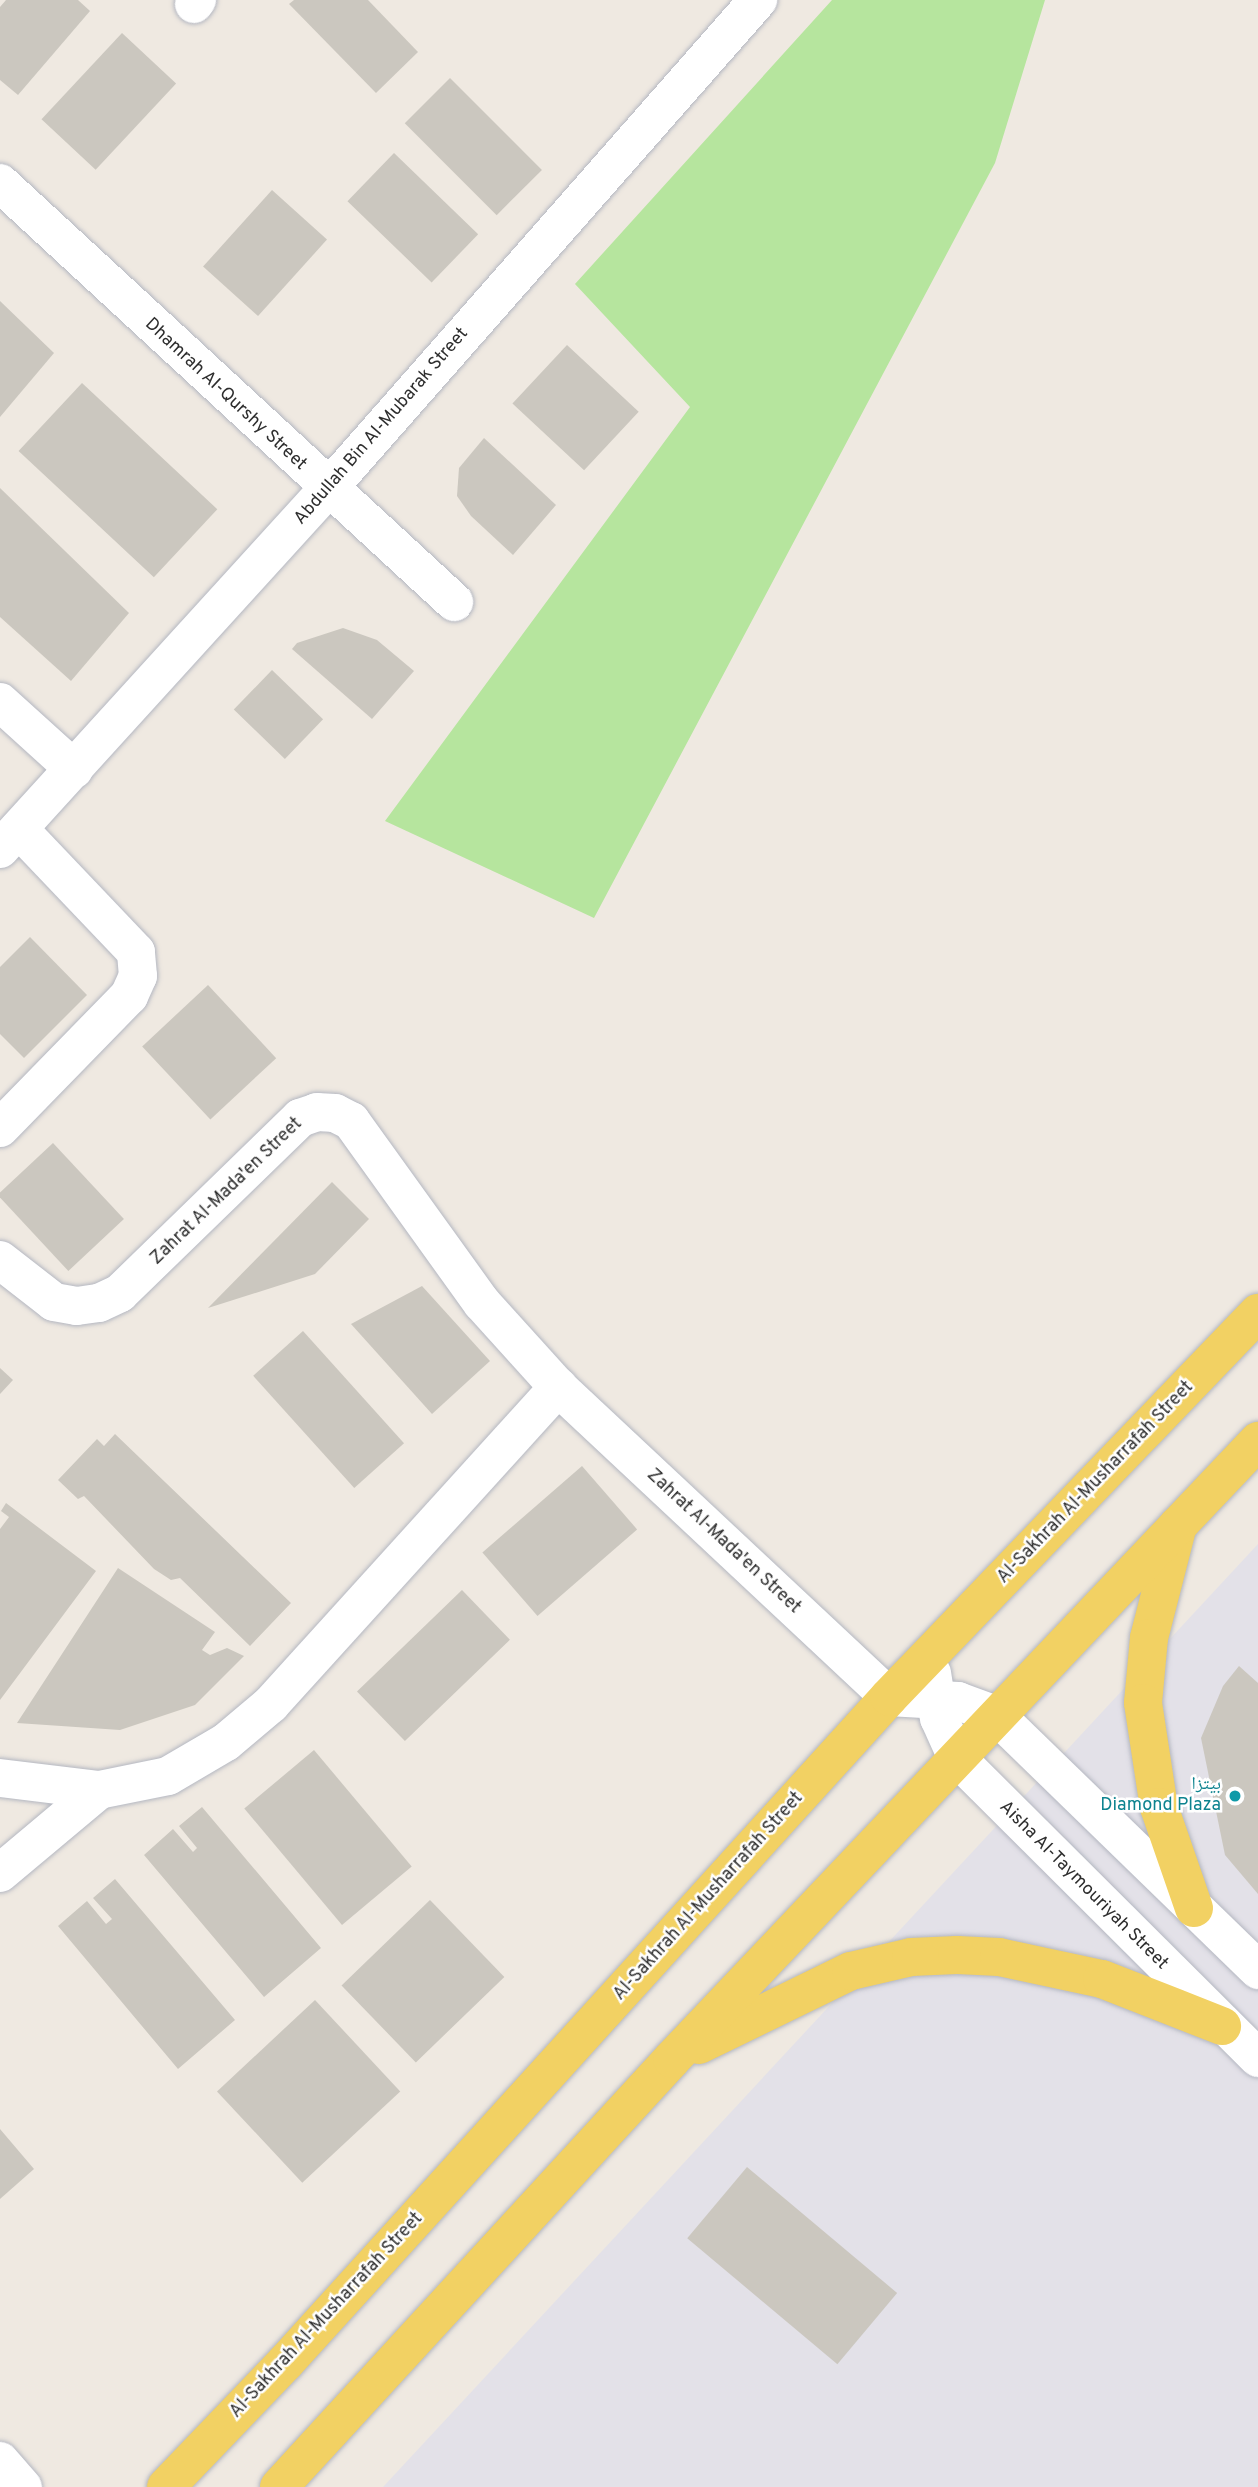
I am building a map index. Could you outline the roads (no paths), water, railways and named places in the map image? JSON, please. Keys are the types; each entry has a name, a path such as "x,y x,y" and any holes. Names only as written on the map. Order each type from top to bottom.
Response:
{"main road":[{"name":"Al-Sakhrah Al-Musharrafah Street","path":"166,2487 285,2363 889,1697 1258,1313"},
{"path":"279,2487 672,2059 1258,1441"},
{"path":"1179,1522 1149,1638 1143,1703 1159,1807 1194,1908"},
{"path":"672,2059 851,1971 911,1957 999,1957 1051,1967 1148,1995 1222,2026"}],"street":[{"name":"Abdullah Bin Al-Mubarak Street","path":"9,839 327,490 758,0"},
{"name":"Dhamrah Al-Qurshy Street","path":"0,183 327,490 454,602"},
{"path":"0,702 74,769"},
{"path":"0,1128 128,996 138,976 136,951 9,839"},
{"name":"Zahrat Al-Mada'en Street","path":"0,1260 54,1302 77,1306 99,1303 120,1293 300,1118 317,1112 335,1113 351,1121 482,1303 558,1387 889,1697"},
{"path":"0,1779 100,1790 168,1776 226,1742 271,1704 558,1387"},
{"name":"Aisha Al-Taymouriyah Street","path":"932,1653 934,1696 957,1758 1222,2026 1258,2058"},
{"path":"889,1697 934,1696 996,1715 1258,1970"},
{"path":"0,1873 100,1790"},
{"path":"0,2461 23,2487"}],"place":[{"name":"بيتزا Diamond Plaza","path":"1235,1796"}]}
